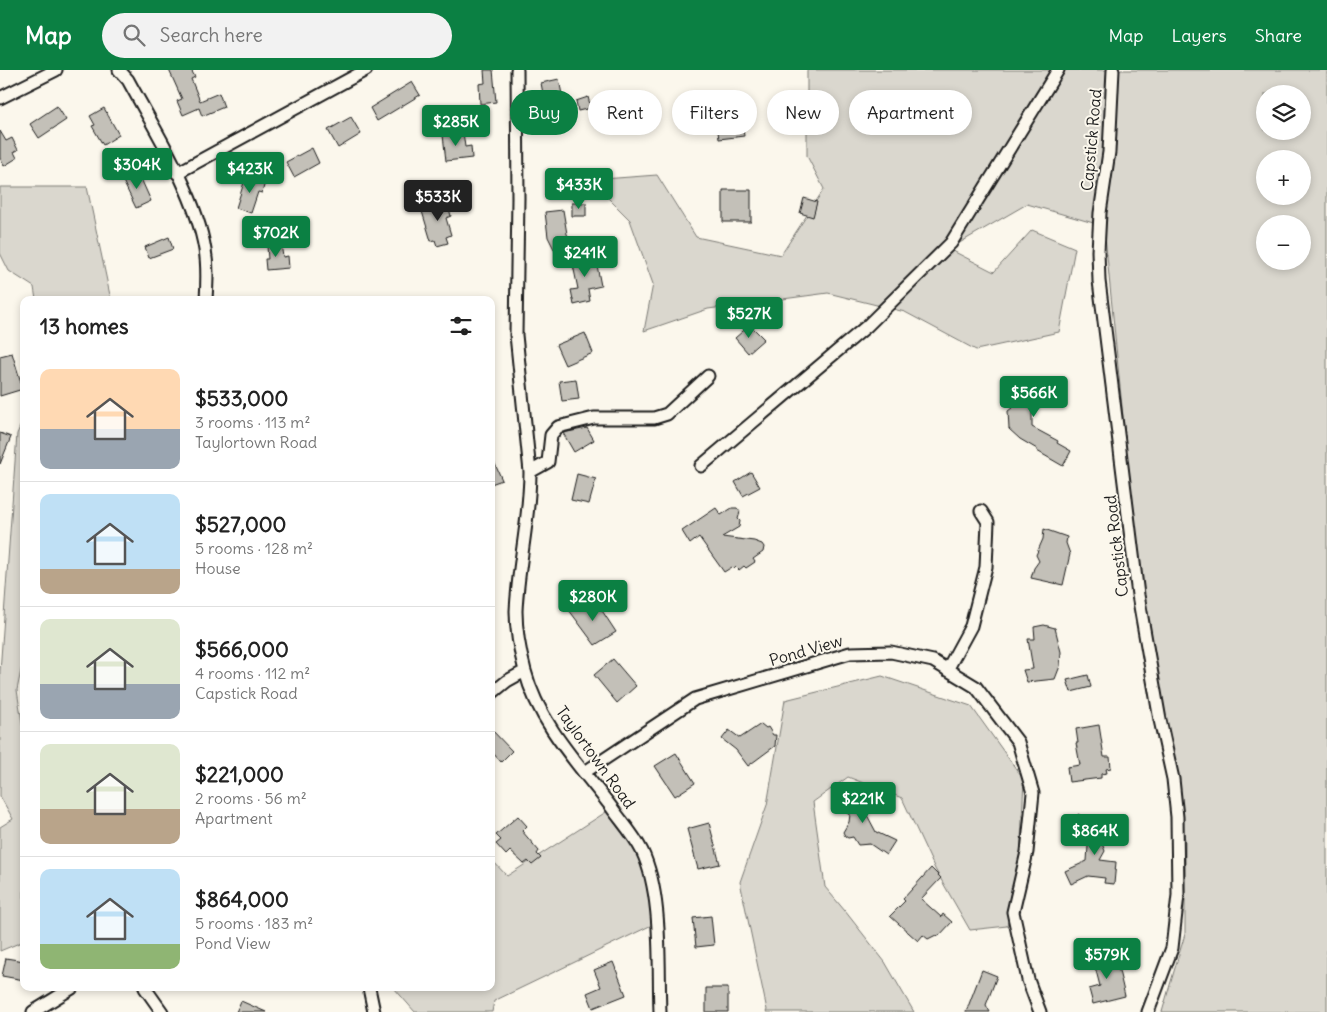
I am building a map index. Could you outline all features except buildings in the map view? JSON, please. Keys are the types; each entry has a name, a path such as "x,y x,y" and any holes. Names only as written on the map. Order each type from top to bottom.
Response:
{"street":[{"path":"0,98 56,70"},
{"path":"118,70 128,80 178,173 190,201 201,230 207,267 206,296"},
{"path":"178,173 366,70"},
{"name":"Taylortown Road","path":"517,70 516,335 530,472 530,493 516,612 518,635 525,671 545,717 561,742 630,831 647,864 654,886 657,909 660,1012"},
{"path":"701,466 867,326 951,243 1058,70"},
{"name":"Capstick Road","path":"1114,70 1109,152 1100,213 1099,281 1138,595 1160,720 1173,780 1179,852 1178,895 1172,948 1148,1012"},
{"path":"530,472 548,462 551,435 558,427 594,418 654,418 667,414 708,376"},
{"path":"947,670 971,626 986,567 988,522 981,511"},
{"name":"Pond View","path":"584,772 695,699 850,653 891,652 933,661 976,687 1018,742 1033,793 1027,852 1013,912 1028,980 1040,1012"},
{"path":"495,691 507,681 525,671"},
{"path":"33,1012 67,991"},
{"path":"147,991 162,1012"},
{"path":"370,991 374,1012"}],"shaded area":[{"path":"807,70 1327,70 1327,1012 1162,1012 1185,934 1185,840 1143,617 1104,226 1027,204 949,249 994,272 1032,230 1075,248 1059,332 976,350 905,312 828,293 708,309 644,331 653,284 630,220 590,180 657,175 696,237 781,255 824,189 807,156 807,135 839,135 839,90 807,90"},
{"path":"0,187 87,187 110,296 35,296 34,287 9,271 0,253"},
{"path":"20,427 20,675 17,690 20,710 20,943 0,951 0,827 13,819 0,796 0,672 17,434"},
{"path":"882,676 971,706 1024,780 1020,859 1007,926 970,930 935,869 902,798 848,777 813,802 825,887 885,962 914,1012 766,1012 740,882 767,805 785,700"},
{"path":"606,812 644,861 656,923 494,1001 492,1012 415,1012 397,991 495,991 495,863 507,876"}]}
